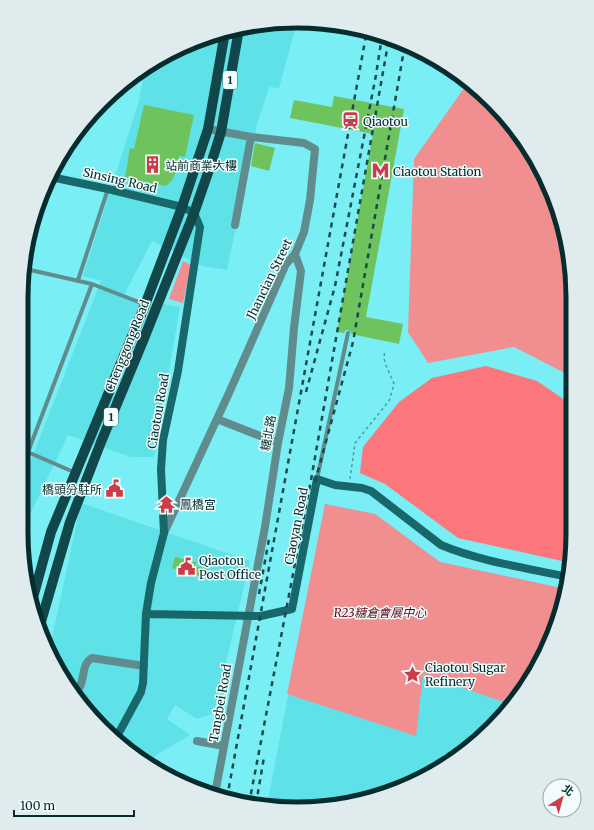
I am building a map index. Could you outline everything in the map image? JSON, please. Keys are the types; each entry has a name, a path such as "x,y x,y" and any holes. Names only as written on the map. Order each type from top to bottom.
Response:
{"main road":[{"name":"1","path":"194,213 221,132 238,35"},
{"name":"1","path":"182,207 208,129 224,38"},
{"name":"Chenggong Road","path":"35,592 51,532 145,305 182,207"},
{"name":"Chenggong Road","path":"42,619 70,522 194,213"}],"street":[{"name":"Jhancian Street","path":"164,533 286,264 295,254 304,232 310,200 315,149 304,143 252,137 208,129"},
{"path":"234,225 252,137"},
{"name":"Sinsing Road","path":"56,178 108,188 182,207 194,213"},
{"name":"Ciaotou Road","path":"118,734 141,692 143,683 146,614 151,583 164,533 161,469 163,440 178,370 200,227 194,213"},
{"name":"糖北路","path":"248,615 289,388 301,271 295,254"},
{"path":"217,419 278,443"},
{"name":"Ciaoyan Road","path":"146,614 261,616 292,609 317,479 335,485 349,486 371,491 441,545 453,550 563,576"},
{"name":"Tangbei Road","path":"216,790 248,615"},
{"path":"78,689 81,685 86,663 92,658 144,666"},
{"path":"197,741 224,746"}],"lane":[{"path":"78,280 108,188"},
{"path":"30,270 92,284 145,305"},
{"path":"76,473 28,452 92,284"},
{"path":"317,479 348,333"}],"path":[{"path":"349,486 355,443 389,401 394,384 385,363 385,350"}],"shaded area":[{"path":"295,28 279,88 269,87 257,124 227,270 202,266 152,241 123,297 180,307 154,457 131,457 68,435 28,519 28,462 30,463 101,281 83,276 139,101 143,76 194,48 227,37 245,33 262,30"},
{"path":"486,366 537,381 566,401 566,533 564,562 458,538 385,484 360,473 363,447 399,402 432,378"},
{"path":"81,503 250,561 214,713 197,719 175,705 167,719 190,735 156,755 152,760 120,735 95,710 73,682 51,642"},
{"name":"R23糖倉會展中心","path":"325,504 375,514 440,562 560,588 546,636 530,668 521,682 487,723 446,757 432,766 400,782 367,793 332,800 297,802 268,800"}],"green space":[{"path":"465,87 487,107 521,148 546,194 557,227 561,245 564,262 566,297 566,374 514,347 428,363 408,332 414,159"},
{"path":"183,261 191,265 183,303 169,299"},
{"name":"R23糖倉會展中心","path":"325,504 375,514 440,562 560,588 546,636 530,668 505,703 423,674 416,736 287,694"}],"building":[{"path":"334,96 404,109 366,317 403,324 399,344 351,334 348,330 344,333 337,332 373,134 290,118 294,100 332,107"},
{"path":"144,105 194,115 185,157 179,156 177,170 172,180 166,186 125,178 130,148 134,149"},
{"path":"255,143 275,148 269,171 251,166"},
{"name":"Qiaotou Post Office","path":"175,557 196,562 195,566 208,569 206,578 172,568"}],"railway":[{"path":"228,793 366,37"},
{"path":"306,392 335,286 381,41"},
{"path":"250,798 311,480 388,44"},
{"path":"315,482 353,342 404,50"},
{"path":"259,594 269,539"},
{"path":"257,799 264,757"}],"place":[{"name":"Qiaotou","path":"350,121"},
{"name":"站前商業大樓","path":"152,165"},
{"name":"Ciaotou Station","path":"380,171"},
{"name":"橋頭分駐所","path":"115,489"},
{"name":"鳳橋宮","path":"167,504"},
{"name":"Qiaotou Post Office","path":"186,567"},
{"name":"Ciaotou Sugar Refinery","path":"412,674"}]}
